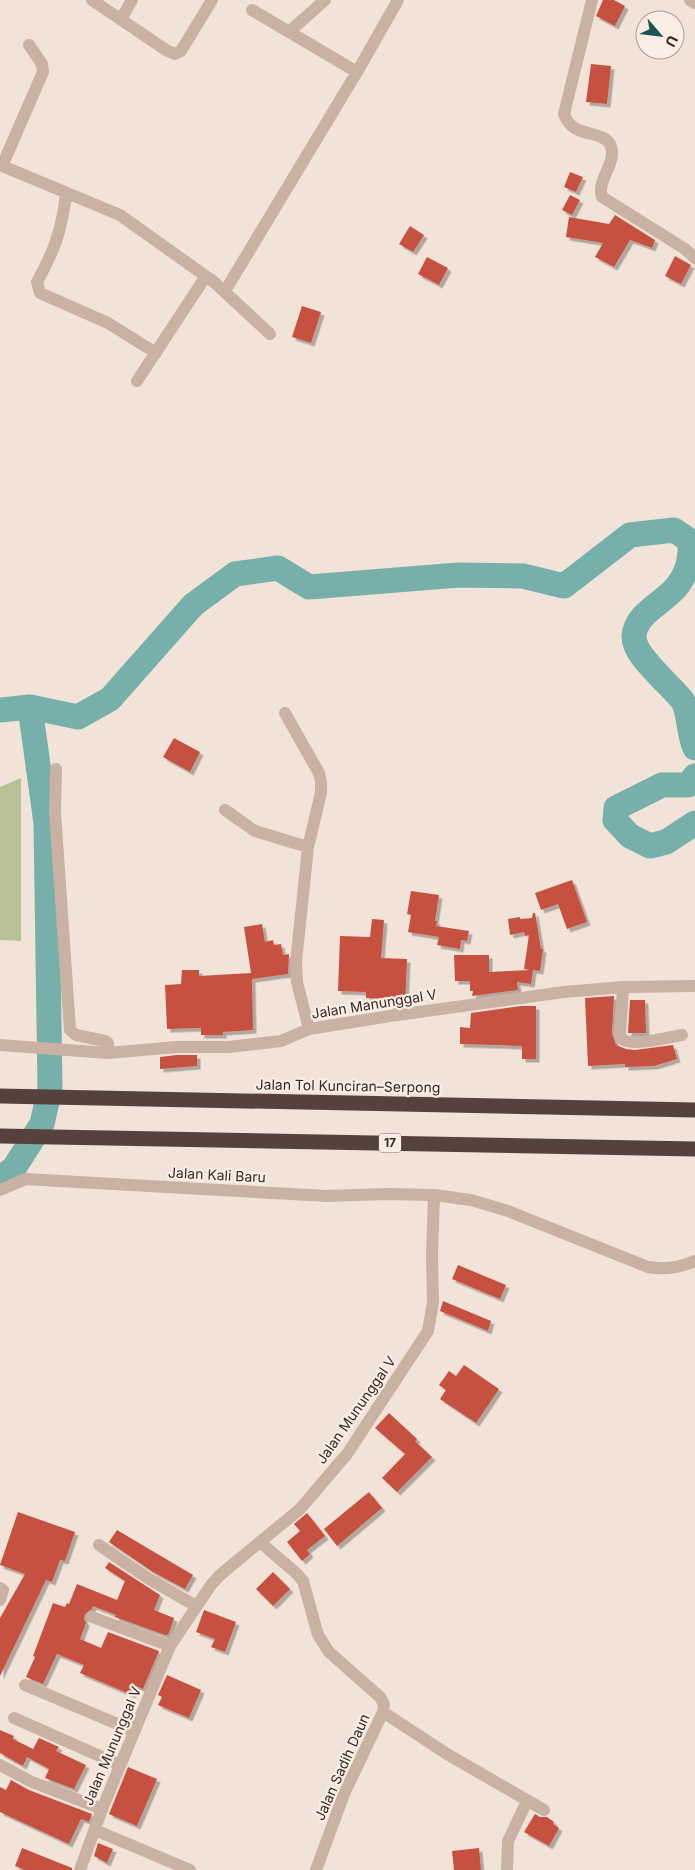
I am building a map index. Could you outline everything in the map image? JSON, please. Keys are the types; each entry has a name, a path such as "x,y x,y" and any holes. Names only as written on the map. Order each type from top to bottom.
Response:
{"highway":[{"name":"Jalan Tol Kunciran–Serpong","path":"0,1096 695,1110"},
{"name":"17","path":"0,1136 695,1149"}],"street":[{"path":"92,0 166,50 175,54 180,51 212,0"},
{"path":"121,19 132,0"},
{"path":"290,31 325,0"},
{"path":"225,291 357,72 398,0"},
{"path":"592,0 564,114 566,121 584,133 606,139 610,144 612,155 603,178 602,196 685,249 695,258"},
{"path":"690,0 695,3"},
{"path":"252,10 357,72"},
{"path":"29,45 42,64 43,72 1,165 120,215 225,291 270,334"},
{"path":"66,193 62,223 53,251 37,282 38,290 40,293 108,323 156,353"},
{"path":"137,382 206,276"},
{"path":"285,713 319,773 321,782 321,793 308,847 296,962 297,982 309,1029"},
{"path":"56,769 55,812 70,1030 76,1035 105,1041 108,1043 108,1053"},
{"path":"225,810 255,831 308,847"},
{"name":"Jalan Manunggal V","path":"0,1045 108,1053 177,1047 229,1047 280,1040 309,1029 564,992 623,987 695,986"},
{"path":"623,987 620,1034 622,1040 626,1042 648,1041 682,1034"},
{"name":"Jalan Kali Baru","path":"0,1190 26,1179 34,1179 327,1196 434,1195"},
{"path":"434,1195 471,1200 508,1211 648,1267 662,1269 684,1266 695,1261"},
{"name":"Jalan Mununggal V","path":"80,1870 102,1808 170,1646 196,1606 220,1575 300,1509 347,1454 428,1331 433,1302 434,1195"},
{"name":"Jalan Sadih Daun","path":"260,1542 296,1573 302,1581 318,1635 329,1652 380,1697 384,1704 344,1794 316,1870"},
{"path":"99,1545 149,1579 196,1606"},
{"path":"0,1588 3,1590 0,1600"},
{"path":"92,1617 170,1646"},
{"path":"25,1685 134,1731"},
{"path":"382,1712 447,1754 544,1810"},
{"path":"14,1718 120,1765"},
{"path":"0,1765 32,1782 102,1808"},
{"path":"507,1870 508,1841 527,1801"},
{"path":"95,1830 190,1870"}],"green space":[{"path":"21,778 21,941 0,940 0,787"}],"building":[{"path":"603,0 614,0 625,6 615,26 596,16"},
{"path":"591,64 611,66 607,104 586,102"},
{"path":"570,172 583,177 576,192 564,187"},
{"path":"570,195 580,200 572,215 562,210"},
{"path":"615,215 655,240 652,248 630,240 614,267 595,257 603,243 566,237 569,217 609,224"},
{"path":"410,226 424,235 413,252 399,244"},
{"path":"675,256 691,265 681,284 665,276"},
{"path":"427,257 448,268 439,285 418,274"},
{"path":"302,306 321,312 311,343 292,337"},
{"path":"174,738 200,752 190,772 163,757"},
{"path":"572,880 587,922 567,929 558,904 541,910 535,893"},
{"path":"411,891 439,895 436,926 469,931 467,941 461,940 460,949 437,945 439,937 408,932 411,915 407,914"},
{"path":"533,913 535,913 541,949 543,949 540,971 533,970 531,984 517,982 518,990 472,996 473,991 470,991 470,981 455,981 454,955 489,955 489,972 530,970 524,969 529,935 525,936 524,932 510,935 508,919 532,918"},
{"path":"372,919 384,920 381,958 407,959 405,1006 390,1008 390,999 366,998 366,992 338,991 340,936 370,937"},
{"path":"262,924 265,942 273,940 274,945 281,944 283,955 289,954 288,974 252,979 253,1030 223,1032 223,1035 201,1035 201,1028 167,1029 165,985 181,984 182,970 199,970 199,976 251,973 244,927"},
{"path":"614,996 612,1034 616,1045 635,1050 673,1045 677,1059 654,1066 625,1067 625,1064 588,1066 585,998"},
{"path":"630,1000 645,1000 646,1033 628,1033"},
{"path":"521,1006 536,1006 536,1059 522,1059 522,1046 460,1044 460,1027 470,1028 471,1013"},
{"path":"197,1055 197,1066 160,1069 160,1057"},
{"path":"458,1265 506,1285 500,1299 452,1279"},
{"path":"443,1301 491,1321 488,1331 440,1311"},
{"path":"464,1365 499,1389 476,1423 440,1399 446,1390 439,1385 449,1371 456,1376"},
{"path":"389,1413 417,1439 415,1441 432,1457 397,1492 382,1478 405,1454 375,1428"},
{"path":"369,1492 382,1508 337,1546 324,1529"},
{"path":"18,1512 75,1532 65,1561 60,1560 52,1582 46,1580 0,1676 0,1618 25,1574 0,1565"},
{"path":"307,1513 325,1536 307,1550 310,1554 302,1561 287,1542 300,1531 294,1524"},
{"path":"117,1530 193,1575 185,1589 153,1572 109,1542"},
{"path":"109,1562 160,1595 154,1610 174,1618 169,1633 165,1635 115,1617 116,1615 93,1606 85,1614 84,1619 86,1623 80,1639 101,1648 108,1632 159,1651 143,1689 136,1686 132,1695 80,1673 84,1665 57,1654 43,1684 26,1677 35,1657 33,1656 53,1603 65,1607 67,1603 69,1604 77,1584 117,1600 125,1581 105,1568"},
{"path":"273,1572 290,1589 273,1606 256,1589"},
{"path":"204,1610 236,1622 225,1652 211,1647 215,1639 196,1632"},
{"path":"167,1675 201,1690 189,1718 158,1705 162,1697 158,1695"},
{"path":"0,1730 14,1736 13,1739 33,1749 39,1738 59,1747 56,1751 86,1765 74,1789 45,1778 49,1769 27,1757 23,1766 0,1753"},
{"path":"128,1767 157,1779 137,1826 109,1814"},
{"path":"11,1780 29,1790 92,1814 89,1822 81,1819 69,1844 0,1812 0,1787 6,1790"},
{"path":"535,1814 540,1817 547,1817 559,1828 549,1846 524,1832"},
{"path":"98,1843 113,1849 107,1863 94,1856"},
{"path":"22,1848 72,1868 72,1870 25,1870 15,1866"},
{"path":"479,1848 481,1870 454,1870 452,1851"}],"waterway":[{"path":"0,1178 14,1168 42,1124 50,1088 46,823 30,707 78,717 110,699 193,605 235,574 278,568 309,587 459,575 523,576 564,586 630,535 674,530 690,541 690,553 686,569 673,591 640,620 634,636 639,652 685,705 695,748"},
{"path":"0,710 30,707"},
{"path":"695,776 688,785 662,785 616,808 615,820 630,836 650,846 666,842 695,823"}]}
